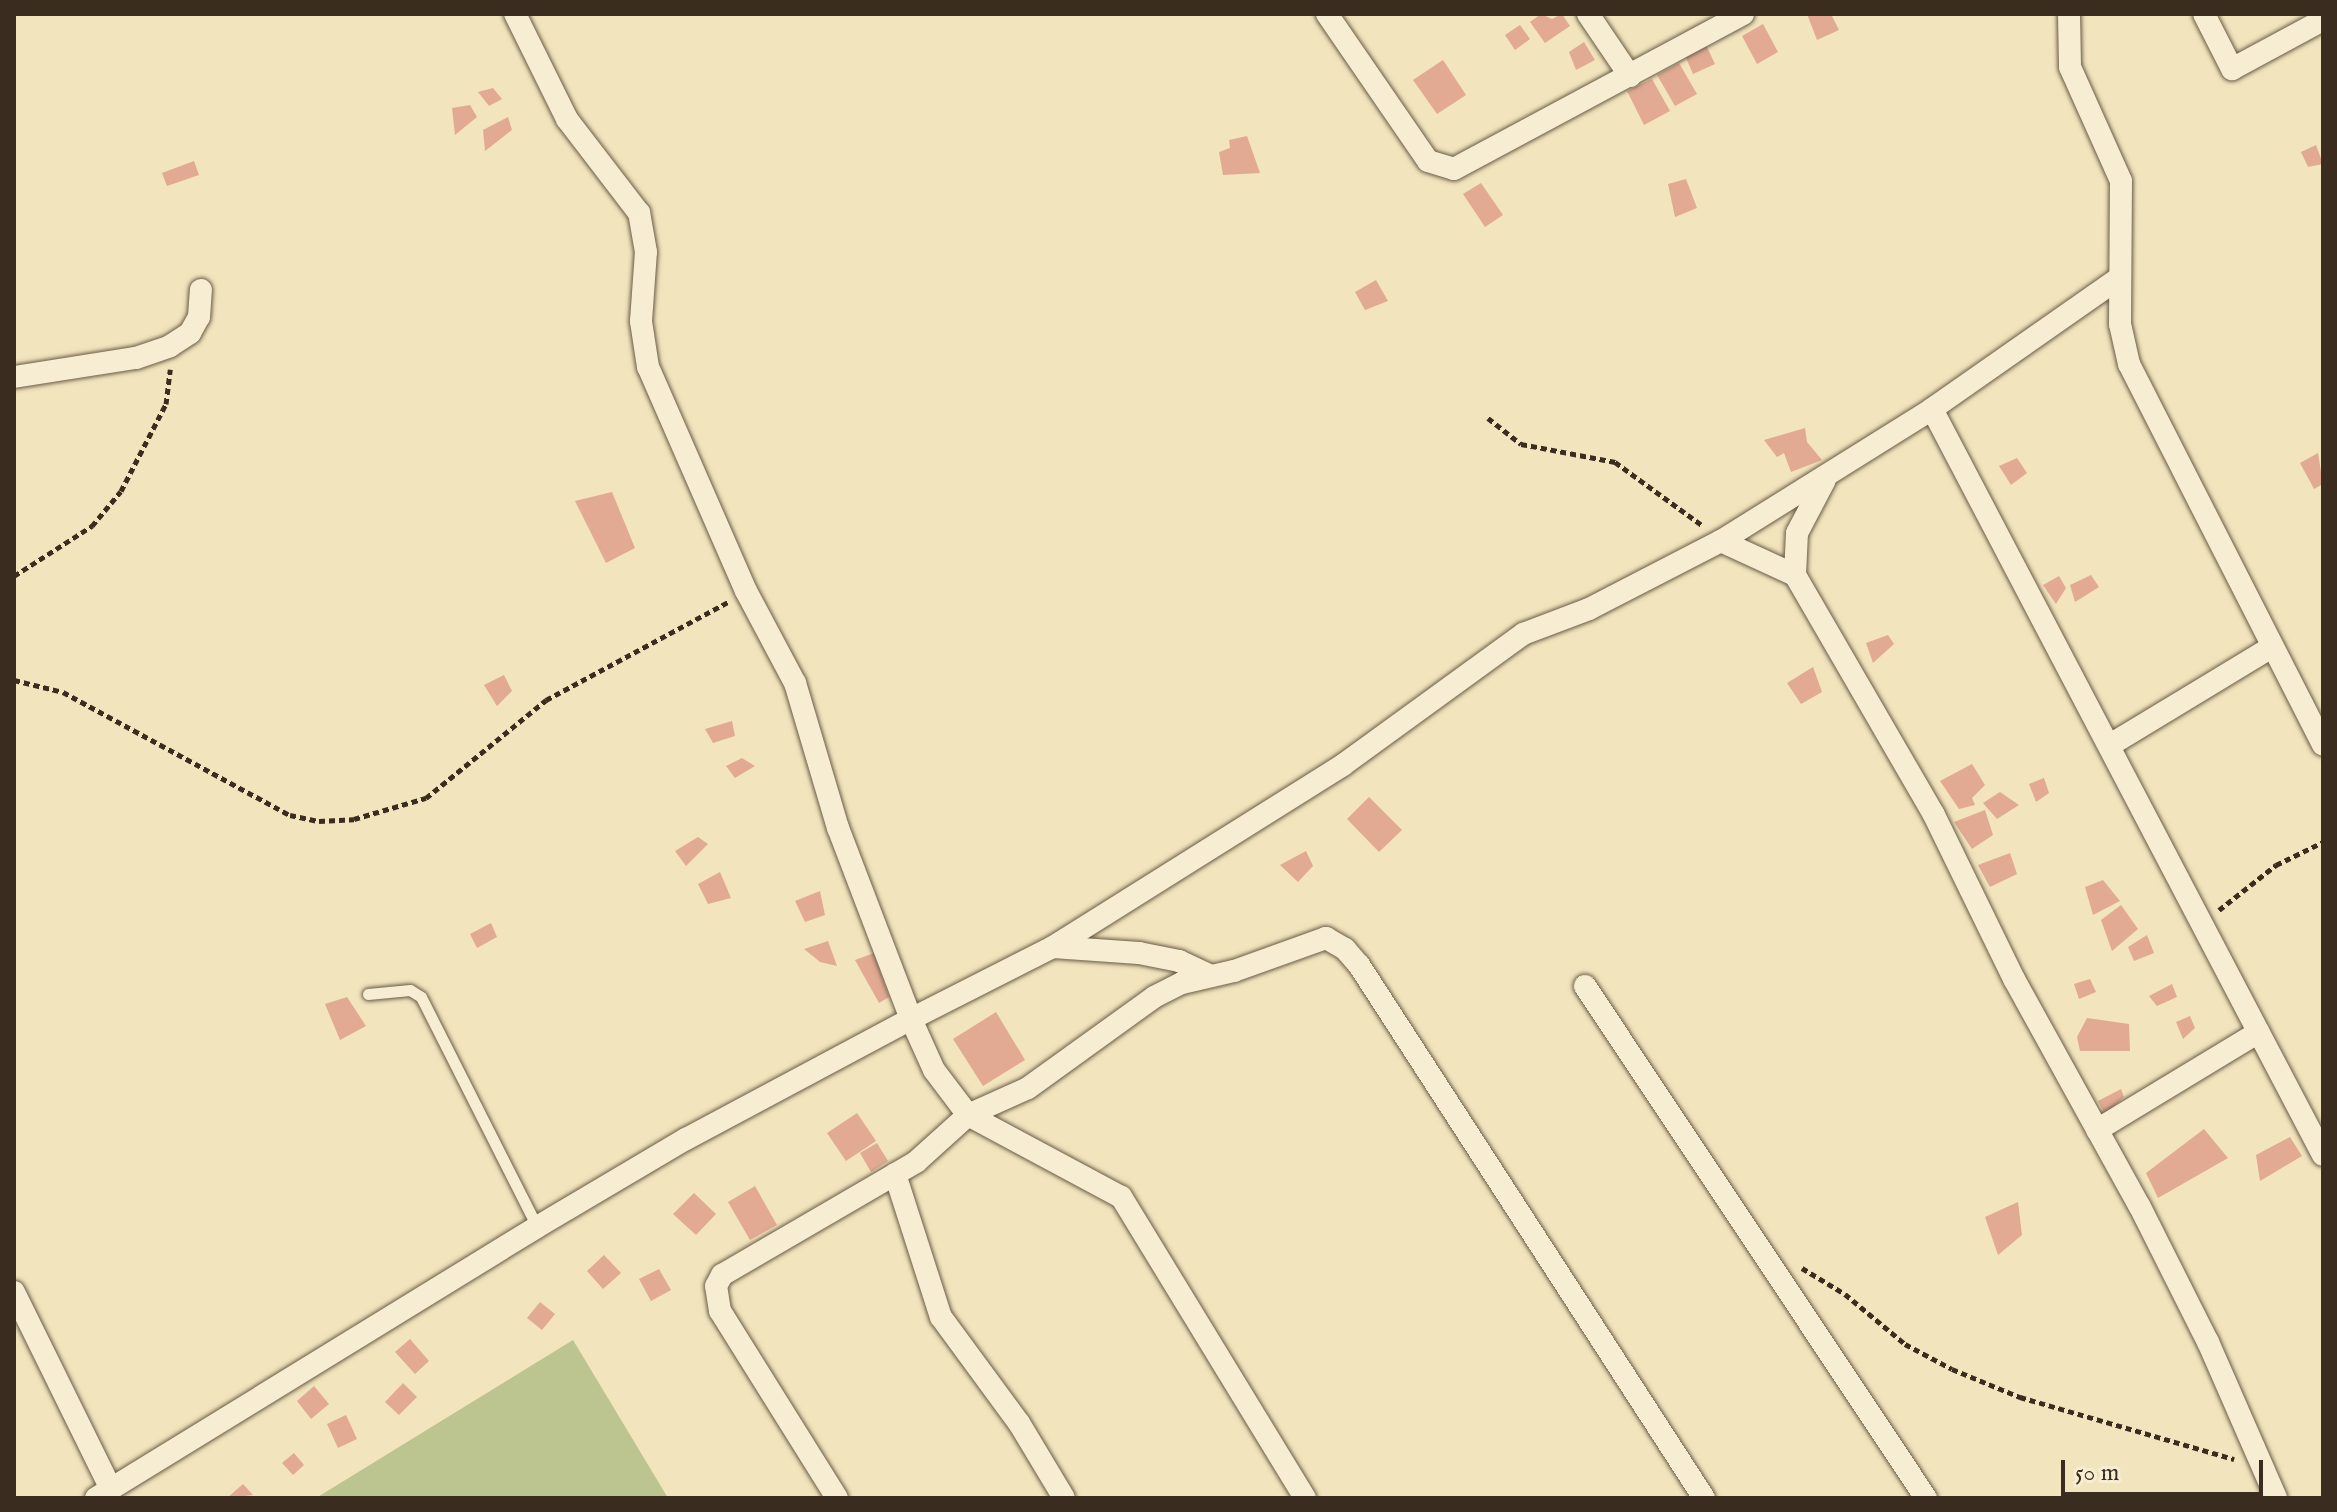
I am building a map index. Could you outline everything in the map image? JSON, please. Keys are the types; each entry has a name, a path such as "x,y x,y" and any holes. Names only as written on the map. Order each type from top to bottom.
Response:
{"street":[{"path":"515,14 567,119 639,213 646,241 641,321 648,367 746,591 795,683 838,828 911,1019 934,1070 968,1115 1121,1197 1305,1498"},
{"path":"1327,14 1428,161 1439,167 1467,165 1630,76 1715,20 1743,14"},
{"path":"1588,14 1630,76"},
{"path":"2069,14 2067,45 2073,76 2121,181 2124,232 2119,278 2120,324 2138,388 2270,648 2323,744"},
{"path":"2204,14 2232,69 2323,20"},
{"path":"14,1292 103,1494 686,1139 1053,947 1343,765 1499,649 1721,541 1932,409 2119,278"},
{"path":"14,377 136,358 170,346 190,333 199,317 201,290"},
{"path":"1932,409 2323,1155"},
{"path":"1795,575 1803,517 1829,473"},
{"path":"1721,541 1795,575 1934,815 2014,979 2208,1342 2276,1498"},
{"path":"2110,745 2270,648"},
{"path":"837,1498 720,1311 716,1286 732,1266 895,1174 939,1145 968,1115 1028,1088 1154,997 1209,975 1274,957 1307,941 1326,938 1345,949 1502,1179 1704,1498"},
{"path":"1053,947 1139,953 1179,961 1209,975"},
{"path":"1585,986 1926,1498"},
{"path":"2097,1130 2259,1032"},
{"path":"895,1174 941,1317 1019,1423 1064,1498"}],"lane":[{"path":"368,994 410,990 433,1013 537,1227"}],"path":[{"path":"14,576 92,526 121,491 166,404 170,346"},
{"path":"1488,418 1521,444 1615,462 1721,541"},
{"path":"14,680 63,692 290,815 319,821 354,819 426,798 546,700 746,591"},
{"path":"2200,918 2230,905 2276,865 2323,842"},
{"path":"1767,1258 1811,1271 1905,1344 1952,1369 2020,1397 2261,1467"}],"green space":[{"path":"573,1340 668,1498 316,1498"}],"building":[{"path":"1541,14 1552,19 1562,14 1570,26 1545,43 1530,22"},
{"path":"1807,14 1831,14 1839,30 1817,40"},
{"path":"1763,24 1778,52 1757,64 1742,36"},
{"path":"1520,25 1530,39 1515,50 1505,35"},
{"path":"1584,42 1595,60 1576,70 1569,52"},
{"path":"1705,43 1715,64 1693,74 1684,53"},
{"path":"1443,60 1466,95 1437,114 1413,80"},
{"path":"1679,63 1697,94 1675,106 1657,75"},
{"path":"1652,79 1670,111 1644,125 1627,91"},
{"path":"493,88 502,99 489,106 478,92"},
{"path":"470,105 477,117 455,135 452,108"},
{"path":"508,117 512,130 485,151 483,130"},
{"path":"1247,136 1260,173 1223,175 1219,152 1230,148 1229,140"},
{"path":"2316,145 2323,164 2308,167 2301,152"},
{"path":"194,161 199,175 167,186 162,173"},
{"path":"1686,179 1697,208 1675,217 1668,184"},
{"path":"1481,183 1503,215 1485,227 1463,194"},
{"path":"1376,280 1388,301 1365,310 1355,292"},
{"path":"1805,428 1807,442 1822,460 1791,472 1784,453 1777,457 1764,440"},
{"path":"2318,453 2323,484 2314,489 2300,463"},
{"path":"2017,458 2027,473 2011,485 1999,466"},
{"path":"612,492 635,548 606,563 575,501"},
{"path":"2091,575 2099,587 2075,602 2070,585"},
{"path":"2059,576 2066,588 2056,604 2043,585"},
{"path":"1888,635 1894,644 1873,663 1866,643"},
{"path":"1813,667 1822,692 1801,704 1787,683"},
{"path":"504,675 512,691 497,706 484,685"},
{"path":"732,721 735,736 713,743 705,729"},
{"path":"742,758 755,766 735,778 726,766"},
{"path":"1972,764 1985,785 1972,798 1975,805 1959,809 1940,781"},
{"path":"2044,778 2049,793 2036,802 2029,784"},
{"path":"2000,792 2019,805 1997,819 1983,803"},
{"path":"1369,797 1402,830 1379,852 1347,819"},
{"path":"1985,810 1993,835 1972,849 1954,822"},
{"path":"698,837 708,844 686,866 675,851"},
{"path":"1306,851 1313,866 1298,882 1280,865"},
{"path":"2010,853 2017,874 1990,887 1978,865"},
{"path":"720,872 731,898 708,904 698,884"},
{"path":"2103,880 2120,901 2093,915 2085,887"},
{"path":"820,891 825,915 805,922 795,901"},
{"path":"2121,905 2138,929 2112,951 2101,920"},
{"path":"491,923 497,937 477,948 470,934"},
{"path":"2147,935 2154,953 2134,961 2128,947"},
{"path":"828,941 837,966 820,962 804,949"},
{"path":"874,953 889,997 879,1003 855,960"},
{"path":"2090,979 2096,992 2079,999 2074,984"},
{"path":"2172,984 2177,997 2157,1006 2149,996"},
{"path":"347,997 366,1026 340,1040 325,1004"},
{"path":"996,1012 1025,1060 983,1086 953,1039"},
{"path":"2190,1016 2195,1028 2183,1039 2176,1022"},
{"path":"2087,1018 2129,1024 2130,1051 2080,1051 2077,1037"},
{"path":"2121,1089 2124,1097 2105,1114 2098,1101"},
{"path":"857,1113 876,1141 846,1161 827,1133"},
{"path":"2204,1129 2228,1158 2158,1198 2146,1173"},
{"path":"2290,1137 2302,1156 2260,1181 2256,1155"},
{"path":"877,1143 888,1161 871,1172 860,1153"},
{"path":"755,1186 777,1225 750,1240 728,1202"},
{"path":"694,1193 716,1214 696,1235 673,1214"},
{"path":"2018,1202 2022,1235 1998,1255 1985,1217"},
{"path":"604,1255 621,1273 603,1289 587,1271"},
{"path":"659,1269 671,1290 651,1301 639,1279"},
{"path":"540,1302 555,1314 542,1330 527,1318"},
{"path":"410,1339 429,1361 415,1374 395,1352"},
{"path":"403,1383 417,1397 399,1415 385,1402"},
{"path":"314,1386 329,1404 311,1419 297,1401"},
{"path":"346,1415 357,1439 338,1448 327,1424"},
{"path":"294,1453 304,1465 293,1475 282,1463"},
{"path":"243,1484 253,1495 227,1498"}]}
